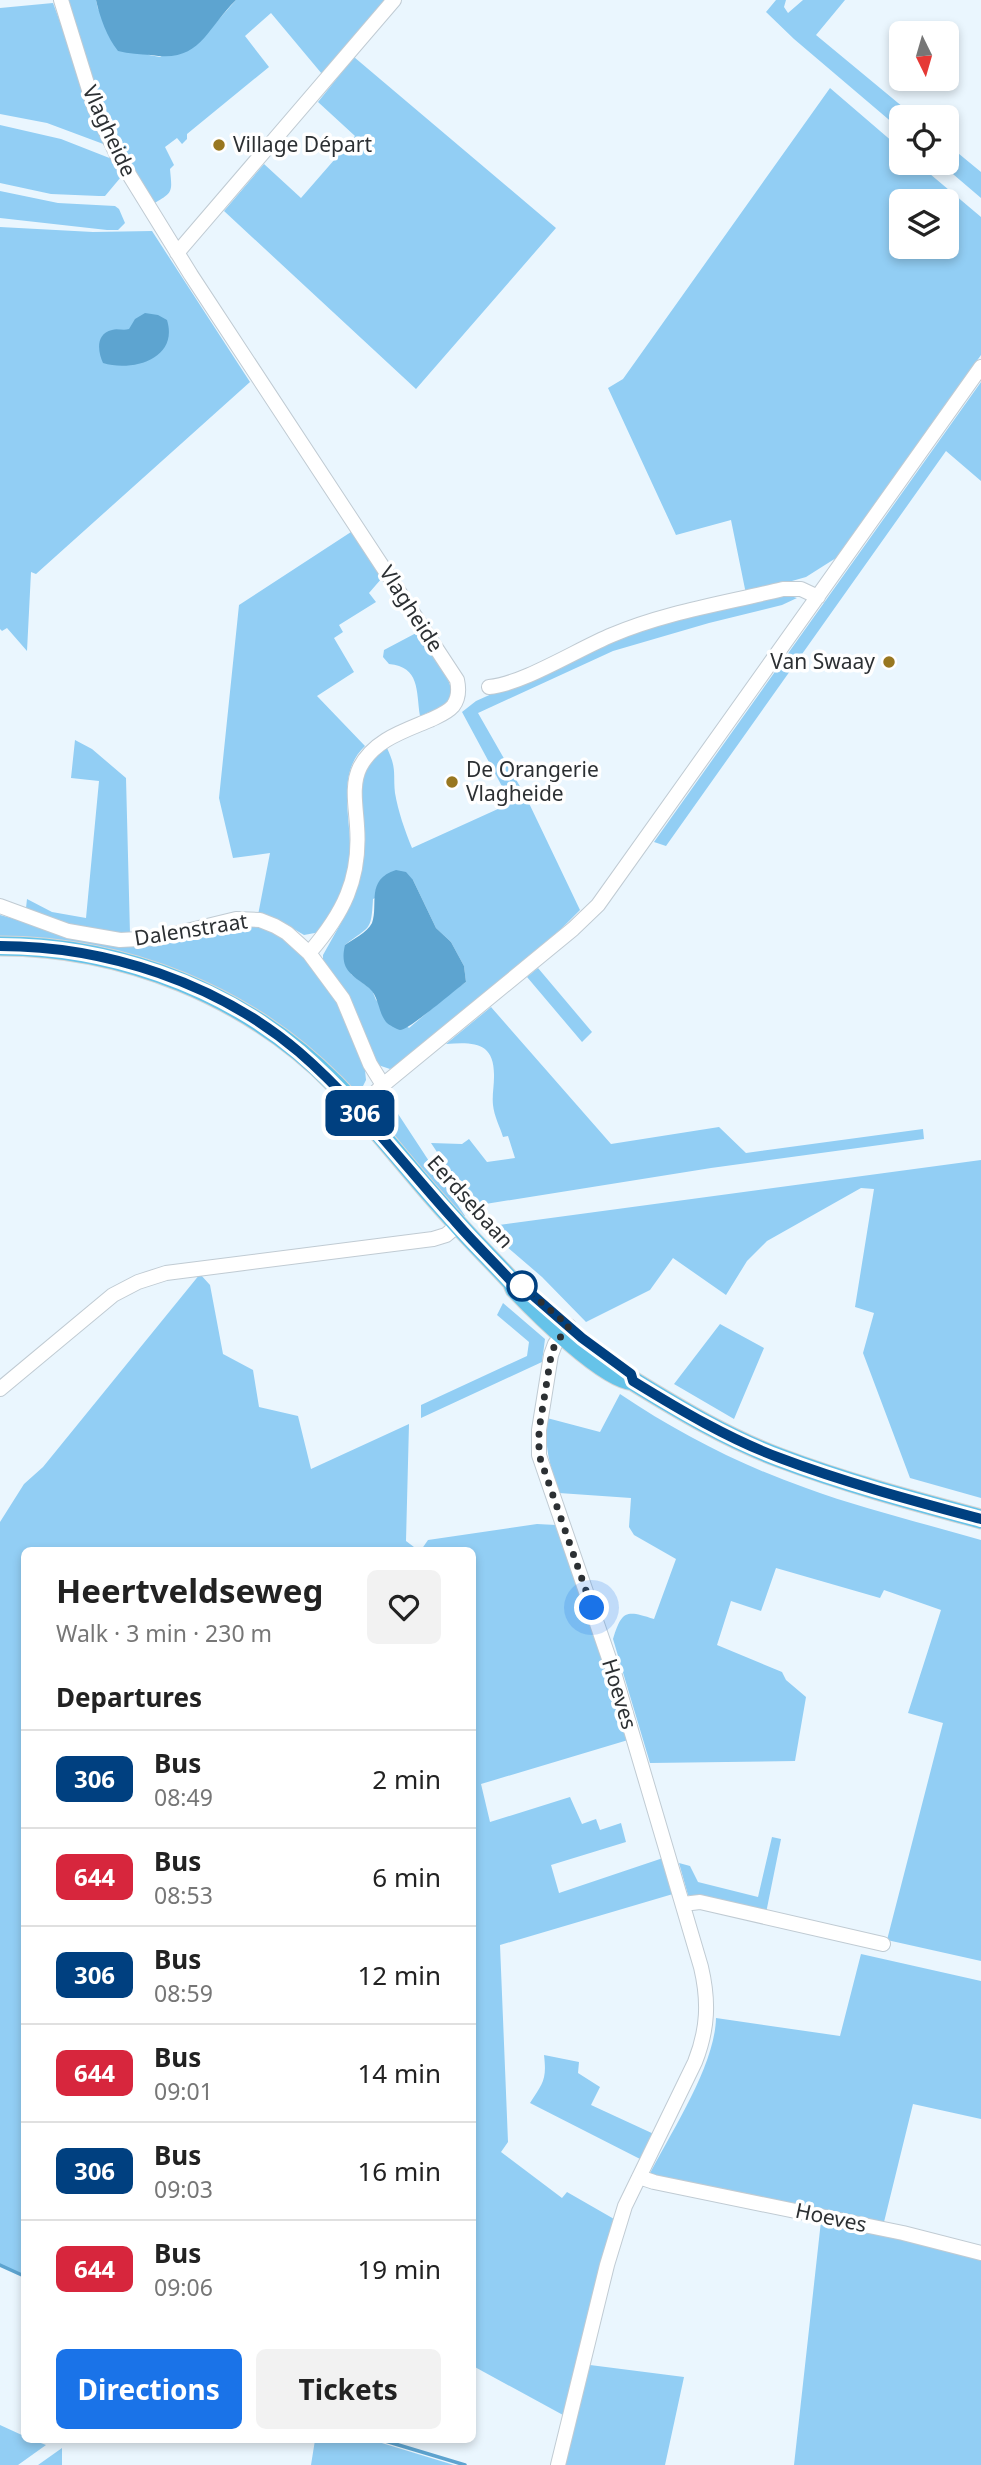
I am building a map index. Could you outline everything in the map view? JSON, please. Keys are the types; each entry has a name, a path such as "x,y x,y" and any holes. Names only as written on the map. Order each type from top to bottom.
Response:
{"main road":[{"name":"Eerdsebaan","path":"0,946 60,950 104,957 175,979 259,1021 335,1084 458,1225 512,1282 521,1285 566,1330 631,1374 633,1381 713,1428 779,1458 897,1497 981,1519"}],"street":[{"name":"Vlagheide","path":"61,0 80,66 104,128 129,175 177,253 456,676 457,699 448,710 379,745 370,752 359,769 355,786 358,841 355,873 336,920 309,953"},
{"path":"177,253 394,0"},
{"path":"358,1110 383,1085 573,929 598,905 981,367"},
{"path":"489,687 509,683 611,635 661,618 783,589 801,589 818,597"},
{"name":"Dalenstraat","path":"0,906 68,931 120,940 158,938 236,919 249,919 275,926 309,953 343,999 370,1065 383,1085"},
{"path":"0,1388 113,1295 145,1279 189,1270 433,1239 446,1235 458,1225"},
{"name":"Hoeves","path":"558,2465 607,2265 625,2206 695,2062 704,2039 708,2015 707,1991 615,1676 539,1455 539,1430 551,1356 555,1344 566,1330"},
{"path":"683,1905 700,1902 883,1944"},
{"name":"Hoeves","path":"639,2177 903,2233 981,2253"}],"shaded area":[{"path":"65,0 96,0 98,9 149,55 160,57 212,27 236,0 385,0 322,74 271,13 245,36 269,67 187,134 187,139 182,144 177,138 165,147 174,165 170,169 171,187 165,197 153,204 103,104"},
{"path":"96,0 236,0 201,42 181,54 168,56 118,51 104,27"},
{"path":"776,0 786,0 784,7 788,13 803,0 845,0 816,35 901,105 889,105 889,120 794,39 766,12"},
{"path":"53,3 106,145 47,123 0,114 0,8"},
{"path":"354,57 556,228 416,389 224,211 264,164 301,198 355,136 318,102"},
{"path":"830,88 889,139 889,175 931,175 948,189 889,189 889,259 959,259 959,198 981,217 981,355 836,558 806,577 746,594 731,520 676,535 608,388 623,379"},
{"path":"0,125 61,139 112,159 121,177 105,196 51,194 0,183"},
{"path":"959,154 981,172 981,198 954,175 959,175"},
{"path":"0,191 58,203 115,206 125,223 118,230 107,230 0,218"},
{"path":"0,227 93,232 152,231 250,382 36,574 31,572 27,651 7,628 2,631 0,629"},
{"path":"145,313 167,320 169,333 160,353 139,364 127,366 103,363 99,344 103,335 114,329 129,329 135,319"},
{"path":"981,382 981,481 946,451 666,846 654,842"},
{"path":"351,532 382,578 369,593 376,602 339,625 343,632 334,638 354,672 317,696 365,746 350,770 347,798 350,856 344,886 336,906 320,932 304,935 282,922 258,915 270,853 233,858 219,798 239,605"},
{"path":"784,594 797,598 782,605 613,651 478,713 526,797 580,910 561,929 399,1064 390,1069 378,1065 355,1011 323,963 323,955 346,914 360,784 370,763 387,748 393,766 398,807 412,848 511,803 462,712 476,701 617,638","holes":["413,880 436,928 451,942 464,966 466,982 409,1028 376,1000 372,990 351,974 345,945 368,927 373,899"]},
{"path":"418,632 446,676 452,694 444,705 420,716 415,681 406,670 389,664 383,657 384,650"},
{"path":"75,740 92,749 126,778 130,934 83,930 32,914 26,908 27,899 52,912 86,918 99,781 71,778"},
{"path":"396,870 406,872 413,880 436,928 451,942 464,966 466,982 422,1017 400,1030 386,1022 372,991 348,971 344,960 345,945 372,923 375,893 380,880"},
{"path":"0,915 114,946 165,944 228,928 255,926 275,932 302,954 329,989 341,1010 365,1070 366,1080 363,1086 352,1089 218,991 0,940"},
{"path":"538,968 592,1032 582,1042 527,977"},
{"path":"491,1007 611,1144 719,1127 746,1153 923,1129 924,1139 711,1168 473,1206 431,1143 462,1144 469,1139 487,1162 515,1158 508,1136 503,1137 495,1113 491,1057 487,1051 474,1044 446,1044"},
{"path":"385,1094 465,1216 459,1217 377,1113"},
{"path":"981,1160 981,1498 910,1478 863,1353 874,1313 855,1307 874,1189 861,1188 767,1241 747,1261 726,1295 673,1258 650,1290 586,1322 542,1277 484,1227"},
{"path":"200,1274 210,1285 223,1354 253,1370 259,1407 298,1416 311,1469 409,1424 406,1541 414,1547 21,1547 21,2275 0,2265 0,1522 24,1484 43,1467"},
{"path":"503,1303 545,1339 542,1362 421,1418 421,1405 527,1356 529,1342 497,1315"},
{"path":"720,1324 764,1348 734,1419 674,1384"},
{"path":"620,1394 710,1447 781,1479 849,1503 981,1540 981,1961 887,1940 943,1723 908,1713 941,1610 884,1590 880,1598 776,1568 761,1611 731,1601 717,1645 782,1672 786,1680 806,1697 795,1761 650,1763 613,1639 619,1622 626,1615 637,1614 654,1619 676,1559 634,1535 629,1527 631,1498 559,1493 550,1465 546,1438 547,1418 600,1432"},
{"path":"537,1524 556,1525 594,1631 628,1740 481,1784 490,1822 570,1797 582,1824 596,1819 600,1830 621,1823 626,1842 551,1865 559,1893 663,1858 673,1894 500,1945 508,2142 501,2152 562,2198 567,2192 614,2219 563,2415 476,2368 476,1547 423,1547 428,1540"},
{"path":"772,1837 781,1839 766,1913 688,1895 679,1863 690,1866 698,1882 758,1897"},
{"path":"861,1954 981,1981 981,2119 913,2104 884,2222 648,2177 700,2078 714,2037 716,2018 840,2036"},
{"path":"544,2055 579,2062 578,2073 600,2087 591,2105 656,2135 642,2160 530,2103 543,2081"},
{"path":"821,2221 981,2258 981,2465 794,2465"},
{"path":"590,2365 684,2377 665,2465 564,2465"},
{"path":"0,2425 21,2435 21,2443 46,2445 18,2465 0,2465"},
{"path":"315,2443 382,2443 454,2465 311,2465"},
{"path":"62,2448 62,2465 38,2465"}],"waterway":[{"path":"0,2265 21,2275"},
{"path":"392,2443 465,2465"}],"bus line":[{"name":"306","path":"0,946 60,950 133,965 175,979 259,1021 335,1084 512,1282 521,1285 582,1338 631,1374 633,1381 713,1428 779,1458 897,1497 981,1519"}],"place":[{"name":"Village Départ","path":"219,145"},
{"name":"Van Swaay","path":"889,662"},
{"name":"De Orangerie Vlagheide","path":"452,782"}],"route":[{"path":"522,1286 569,1326 555,1344 551,1356 538,1448 544,1473 592,1608"}]}
